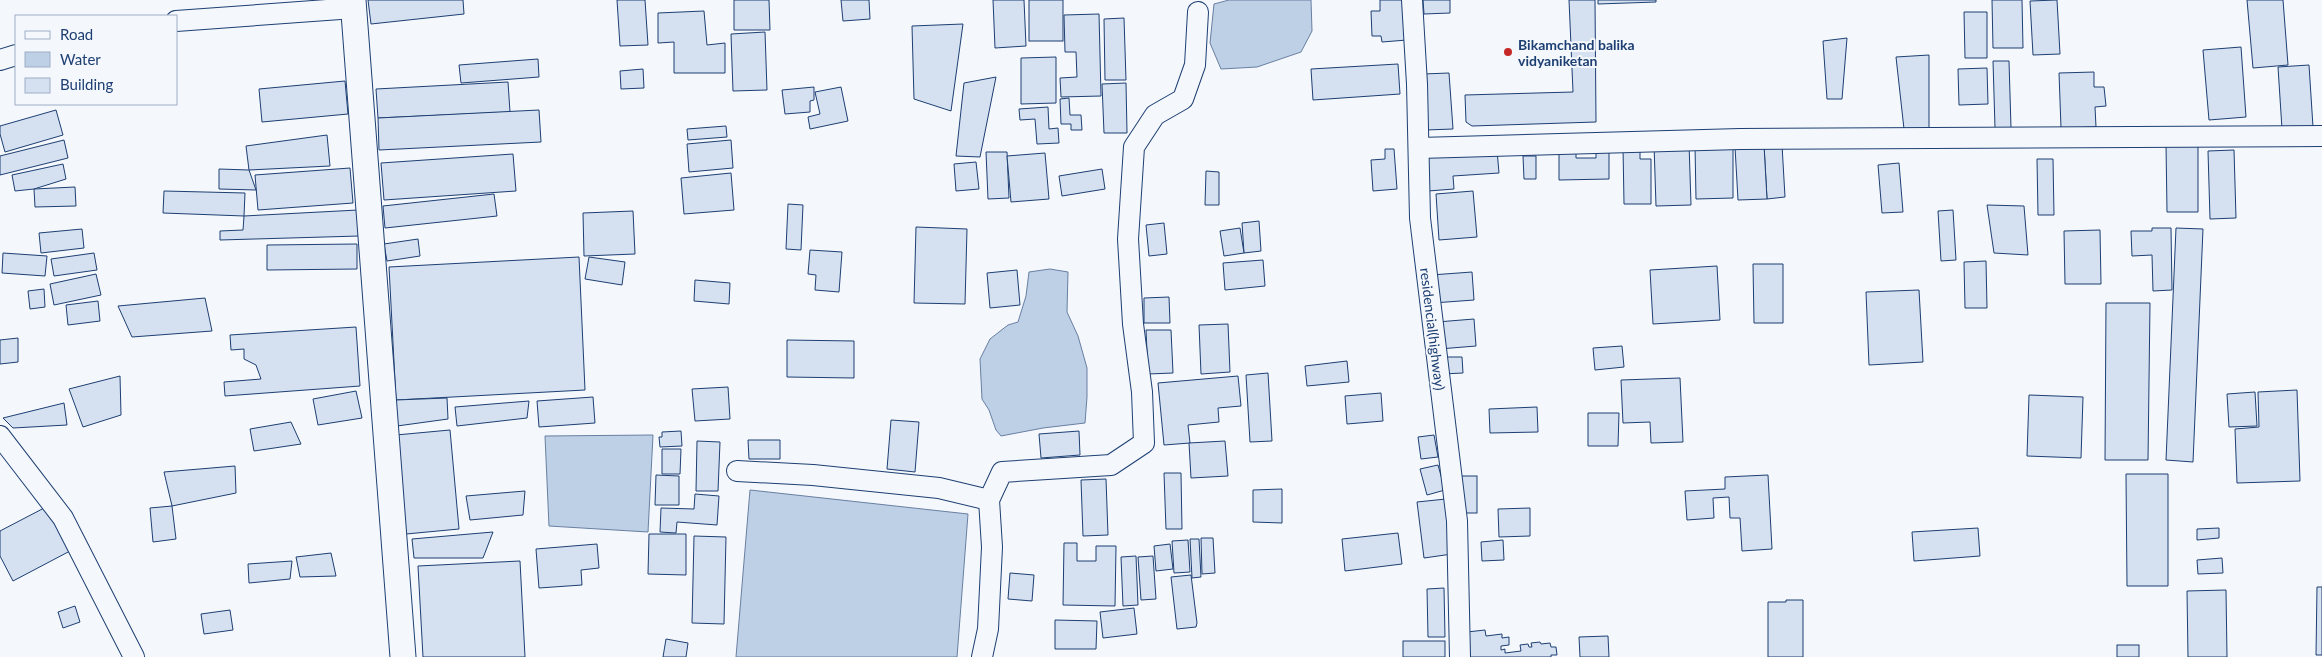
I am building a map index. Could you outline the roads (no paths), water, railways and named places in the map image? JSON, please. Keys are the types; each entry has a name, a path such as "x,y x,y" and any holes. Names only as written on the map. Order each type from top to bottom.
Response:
{"street":[{"name":"residencial(highway)","path":"1412,0 1420,218 1457,521 1460,657"},
{"path":"178,22 353,4 403,657"},
{"path":"982,657 988,629 992,547 990,500 1002,472 1111,465 1144,443 1142,392 1133,324 1128,239 1134,147 1155,115 1183,99 1195,65 1198,12"},
{"path":"0,60 15,55"},
{"path":"1418,148 1740,139 2322,136"},
{"path":"0,436 63,518 134,657"},
{"path":"737,471 813,474 939,488 990,500"}],"water":[{"path":"1229,0 1311,0 1312,31 1301,52 1257,67 1221,69 1210,43 1214,4"},
{"path":"1050,269 1068,272 1067,312 1078,336 1087,368 1085,423 1001,436 996,430 989,410 982,399 980,359 990,339 1008,325 1018,322 1026,296 1029,272"},
{"path":"653,435 648,532 549,526 545,436"},
{"path":"750,490 968,514 957,657 736,657"}],"place":[{"name":"Bikamchand balika vidyaniketan","path":"1508,52"}]}
